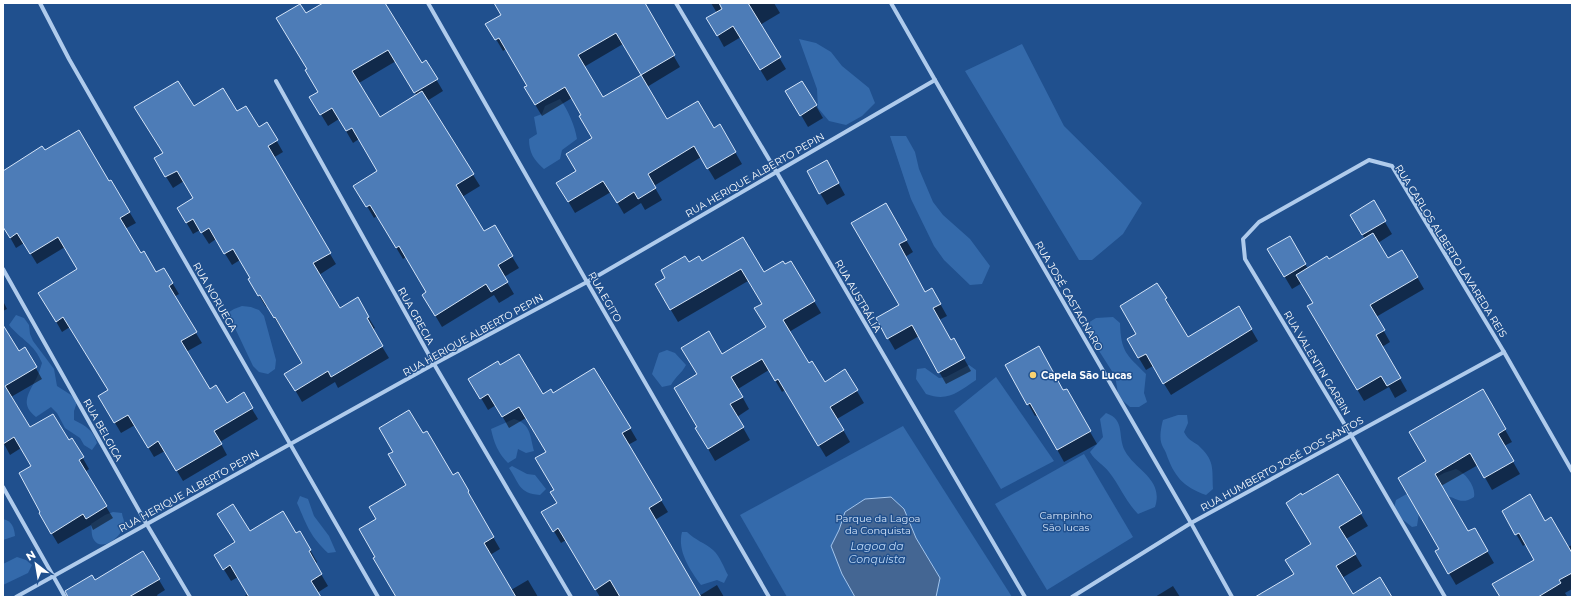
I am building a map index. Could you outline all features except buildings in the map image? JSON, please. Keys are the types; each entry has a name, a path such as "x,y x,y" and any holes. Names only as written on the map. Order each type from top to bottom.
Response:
{"street":[{"name":"RUA NORUEGA","path":"40,3 69,59 378,597"},
{"name":"RUA EGITO","path":"428,3 769,597"},
{"name":"RUA AUSTRÁLIA","path":"676,3 1025,597"},
{"name":"RUA JOSÉ CASTAGNARO","path":"892,3 1232,597"},
{"name":"RUA HERIQUE ALBERTO PEPIN","path":"16,597 146,523 290,445 434,364 587,282 935,80"},
{"name":"RUA GRECIA","path":"276,81 434,364 570,597"},
{"name":"RUA CARLOS ALBERTO LAVAREDA REIS","path":"1243,239 1259,222 1369,160 1392,166 1504,352 1572,471"},
{"name":"RUA VALENTIN GARBIN","path":"1243,239 1245,259 1351,435 1445,597"},
{"name":"RUA BELGICA","path":"3,269 146,523 190,597"},
{"name":"RUA HUMBERTO JOSÉ DOS SANTOS","path":"1072,597 1191,523 1504,352"},
{"path":"3,487 65,597"}],"green space":[{"path":"799,39 816,43 831,52 842,66 869,88 875,103 862,116 846,125 829,121 818,108 817,89"},
{"path":"1022,44 1064,126 1142,203 1123,234 1092,260 1079,260 965,71"},
{"path":"560,99 571,118 577,139 562,150 560,159 544,169 535,159 530,148 529,139 537,134 534,117 542,114 545,106"},
{"path":"890,136 906,136 915,152 919,169 933,202 943,215 970,239 990,266 982,284 970,285 944,260 934,246 911,199"},
{"path":"242,306 259,310 264,316 276,360 275,369 268,374 259,372 253,366 234,326 226,314"},
{"path":"16,315 24,318 29,325 30,334 33,341 54,369 57,386 71,395 77,402 74,411 74,420 85,426 93,435 97,443 92,450 84,445 80,438 65,428 57,413 51,407 36,417 28,408 28,396 42,363 39,356 31,346 9,325"},
{"path":"1113,317 1120,323 1123,347 1129,357 1146,374 1144,393 1147,402 1139,407 1130,407 1123,401 1118,393 1115,376 1087,332 1088,323 1096,318"},
{"path":"667,350 675,353 686,365 671,385 662,387 652,374 659,353"},
{"path":"969,365 976,370 976,380 958,392 947,396 941,397 926,394 916,379 917,369 925,368 939,378 946,377"},
{"path":"996,377 1054,461 1001,489 954,411"},
{"path":"1106,413 1112,416 1119,424 1121,440 1125,451 1148,476 1156,489 1157,497 1155,507 1138,514 1109,472 1090,452 1103,437 1100,419"},
{"path":"1178,415 1187,415 1188,423 1184,432 1189,439 1198,445 1210,460 1212,465 1213,489 1206,495 1191,488 1180,480 1172,468 1162,445 1160,436 1163,420"},
{"path":"514,419 520,421 527,427 534,451 526,453 518,449 516,458 508,463 497,448 491,429"},
{"name":"Parque da Lagoa da Conquista","path":"903,426 1012,597 787,597 740,515"},
{"name":"Campinho São lucas","path":"1084,454 1133,537 1047,590 995,504"},
{"path":"512,466 527,474 535,475 546,489 540,495 523,490 509,468"},
{"path":"1456,469 1470,481 1474,497 1464,501 1451,497 1441,498 1419,513 1417,526 1412,527 1402,519 1394,508 1396,500 1444,473"},
{"path":"300,496 308,499 314,516 329,536 336,552 328,553 312,535 297,503"},
{"path":"113,512 122,513 124,522 121,532 112,541 102,544 98,543 92,537 91,524"},
{"path":"3,519 9,521 12,525 15,536 3,540"},
{"path":"682,532 687,532 710,548 720,559 728,575 724,583 717,580 701,585 689,567 683,553 681,546"},
{"path":"17,557 26,560 32,565 28,573 3,585 3,564"}],"water":[{"name":"Lagoa da Conquista","path":"891,497 904,509 916,538 940,578 936,597 855,597 842,574 831,546 839,530 845,512 865,499"}],"place":[{"name":"Capela São Lucas","path":"1033,375"}]}
